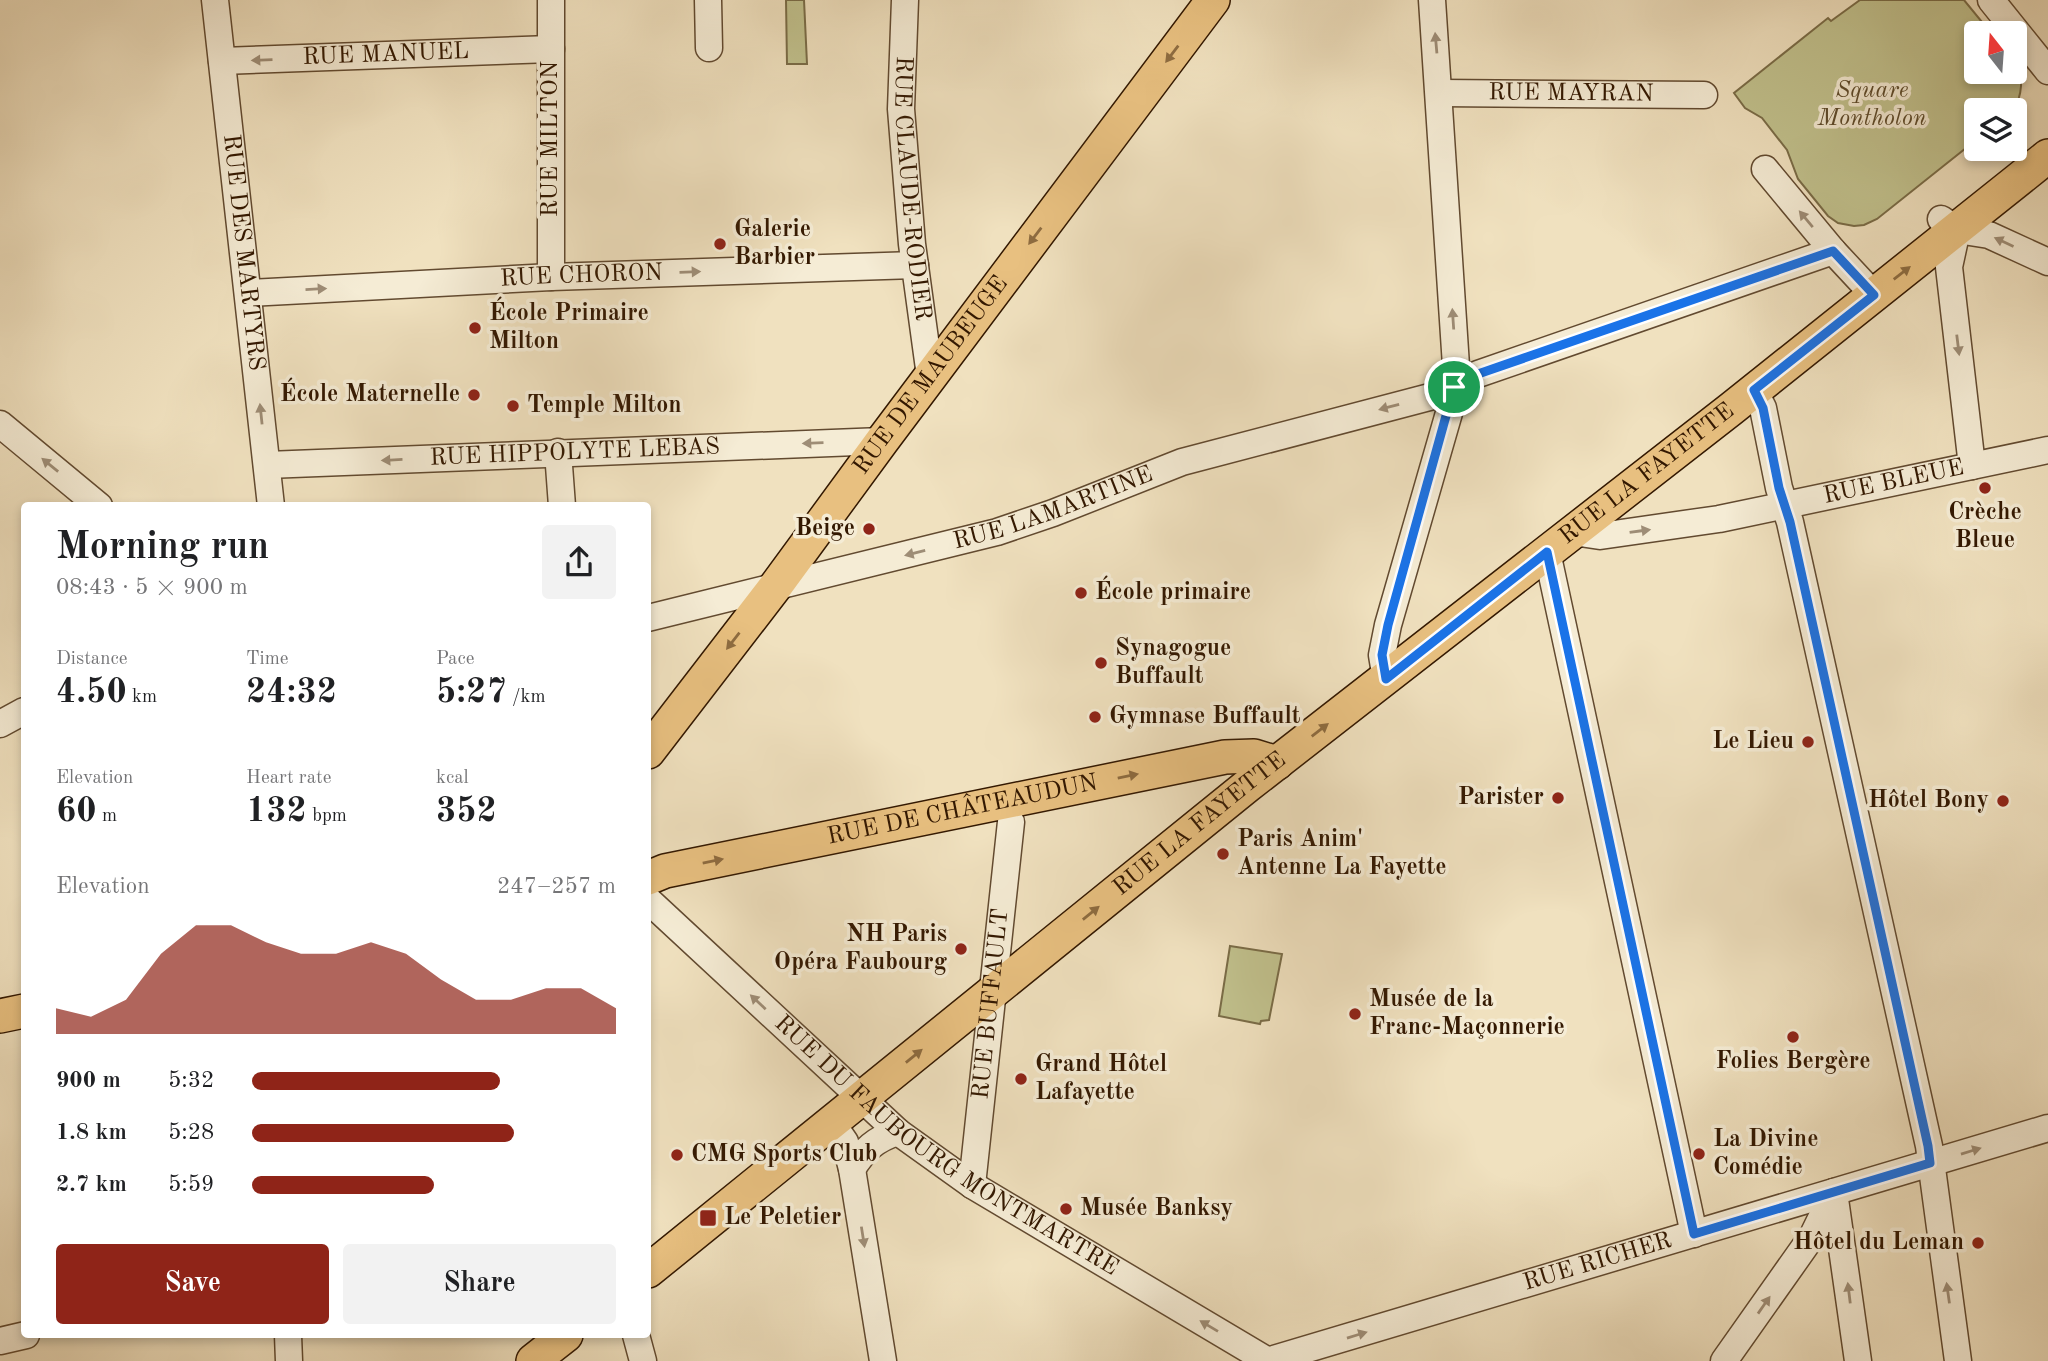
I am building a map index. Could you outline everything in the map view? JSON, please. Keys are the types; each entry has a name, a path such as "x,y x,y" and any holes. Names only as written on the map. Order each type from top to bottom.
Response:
{"main road":[{"name":"RUE DE MAUBEUGE","path":"651,748 775,587 881,440 1213,0"},
{"name":"RUE LA FAYETTE","path":"651,1269 1277,763 1874,295 1949,224 2048,156"},
{"name":"RUE DE CHÂTEAUDUN","path":"651,877 664,871 1225,757 1254,755 1277,763"},
{"path":"0,1016 21,1012"},
{"path":"534,1354 561,1338"}],"street":[{"name":"RUE DES MARTYRS","path":"215,0 271,502"},
{"name":"RUE MILTON","path":"551,0 551,277"},
{"path":"708,0 709,48"},
{"name":"RUE CLAUDE-RODIER","path":"905,0 901,109 915,265 930,376"},
{"path":"1386,679 1382,655 1388,625 1454,387 1456,366 1432,0"},
{"path":"1991,0 2048,71"},
{"name":"RUE MANUEL","path":"222,61 551,49"},
{"name":"RUE MAYRAN","path":"1440,93 1704,95"},
{"path":"1772,177 1833,251 1874,295"},
{"path":"1972,466 1948,267 1949,224 1989,235 2048,262"},
{"name":"RUE LAMARTINE","path":"651,617 997,532 1182,462 1441,394 1478,374 1833,251"},
{"name":"RUE CHORON","path":"248,293 551,277 915,265"},
{"path":"1754,390 1763,408 1779,488 1786,506 1923,1119 1958,1361"},
{"path":"0,424 94,502"},
{"name":"RUE HIPPOLYTE LEBAS","path":"267,465 881,440"},
{"name":"RUE BLEUE","path":"1560,542 1719,519 2048,450"},
{"path":"558,452 562,502"},
{"path":"1560,542 1694,1234"},
{"path":"0,724 21,713"},
{"name":"RUE BUFFAULT","path":"972,1185 1011,822"},
{"name":"RUE DU FAUBOURG MONTMARTRE","path":"651,903 898,1132 972,1185 1267,1361"},
{"path":"832,1123 845,1142 852,1169 883,1361"},
{"name":"RUE RICHER","path":"1267,1361 2048,1128"},
{"path":"852,1169 874,1142 898,1132"},
{"path":"1724,1361 1813,1235 1835,1192"},
{"path":"1835,1192 1858,1361"},
{"path":"0,1341 21,1336"},
{"path":"288,1338 289,1361"},
{"path":"637,1338 643,1361"},
{"path":"0,1355 2,1361"}],"green space":[{"path":"786,0 804,0 807,64 787,64"},
{"name":"Square Montholon","path":"1860,0 1964,0 1981,21 1964,21 1964,84 2021,84 2018,98 1964,98 1964,150 1877,219 1864,225 1838,223 1828,216 1798,179 1787,150 1762,118 1745,108 1734,93 1828,18 1831,21"},
{"path":"1230,946 1282,954 1269,1020 1261,1021 1260,1024 1219,1016"}],"place":[{"name":"Galerie Barbier","path":"720,244"},
{"name":"École Primaire Milton","path":"475,328"},
{"name":"École Maternelle","path":"474,395"},
{"name":"Temple Milton","path":"513,406"},
{"name":"Crèche Bleue","path":"1985,488"},
{"name":"Beige","path":"869,529"},
{"name":"École primaire","path":"1081,593"},
{"name":"Synagogue Buffault","path":"1101,663"},
{"name":"Gymnase Buffault","path":"1095,717"},
{"name":"Le Lieu","path":"1808,742"},
{"name":"Parister","path":"1558,798"},
{"name":"Hôtel Bony","path":"2003,801"},
{"name":"Paris Anim' Antenne La Fayette","path":"1223,854"},
{"name":"NH Paris Opéra Faubourg","path":"961,949"},
{"name":"Musée de la Franc-Maçonnerie","path":"1355,1014"},
{"name":"Folies Bergère","path":"1793,1037"},
{"name":"Grand Hôtel Lafayette","path":"1021,1079"},
{"name":"La Divine Comédie","path":"1699,1154"},
{"name":"CMG Sports Club","path":"677,1155"},
{"name":"Musée Banksy","path":"1066,1209"},
{"name":"Le Peletier","path":"708,1218"},
{"name":"Hôtel du Leman","path":"1978,1243"}],"route":[{"path":"1833,251 1874,295 1754,390 1763,408 1779,488 1790,522 1930,1163 1694,1234 1547,552 1386,679 1382,655 1388,625 1451,406 1454,387 1478,374 1833,251"}]}
